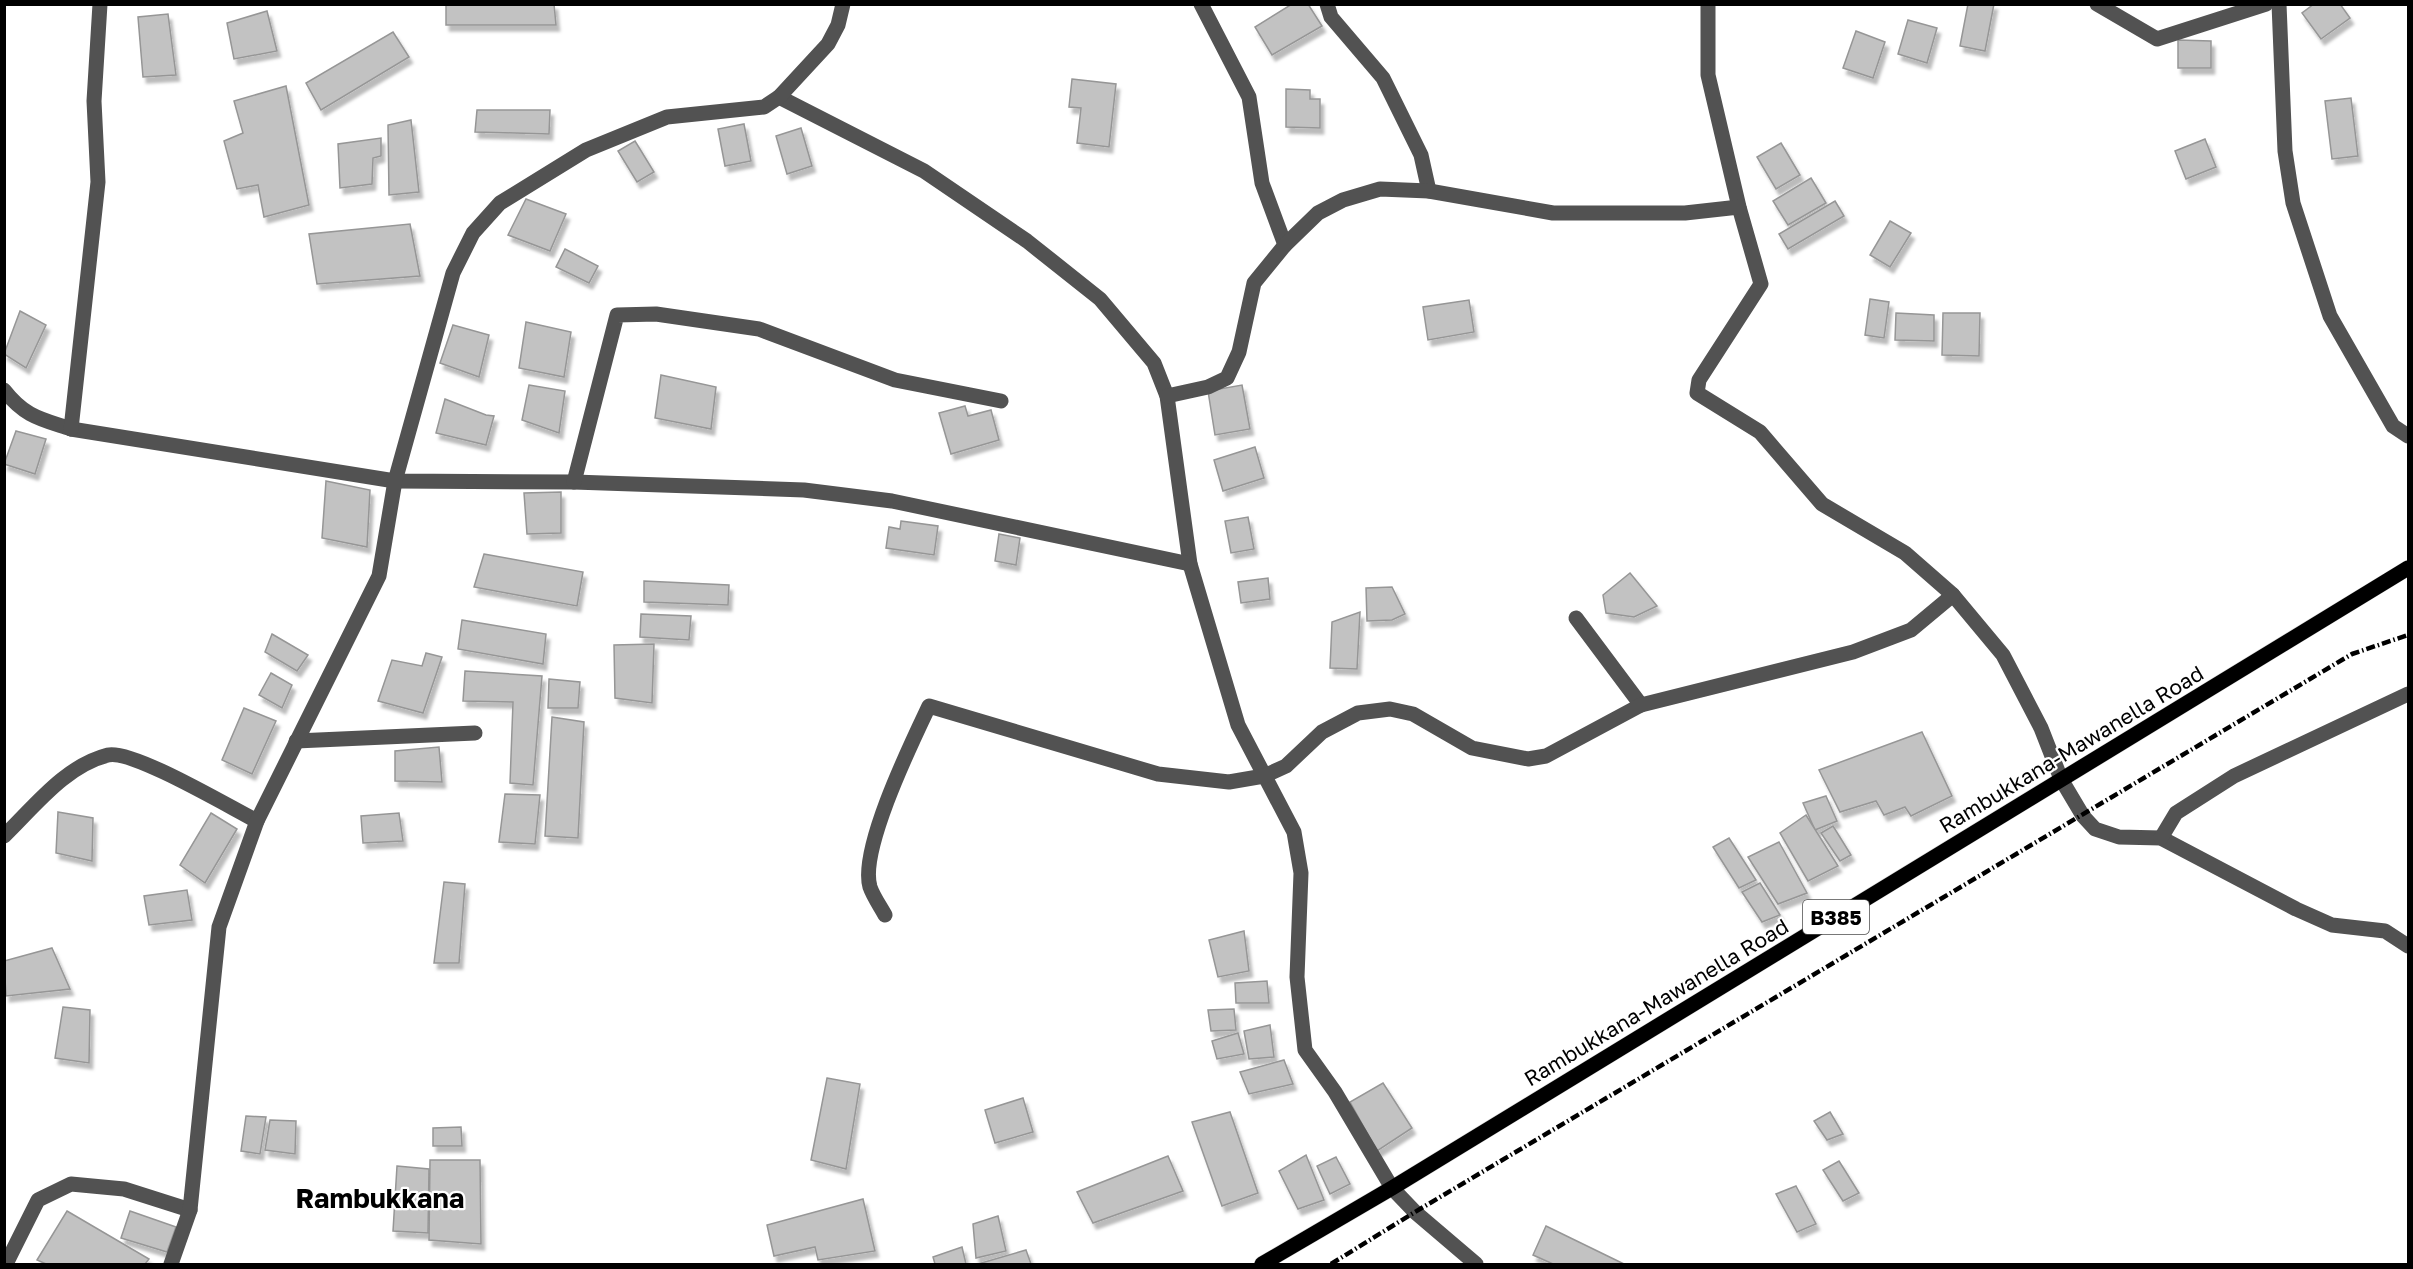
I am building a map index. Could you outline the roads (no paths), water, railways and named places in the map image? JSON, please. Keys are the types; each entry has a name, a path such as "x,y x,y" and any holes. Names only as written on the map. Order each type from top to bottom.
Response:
{"main road":[{"name":"Rambukkana-Mawanella Road","path":"1262,1264 1392,1188 2409,568"}],"street":[{"path":"71,429 98,182 94,101 100,4"},
{"path":"171,1264 190,1210 219,927 257,821 379,576 395,481 453,273 473,233 500,203 586,150 667,117 764,107 779,97 828,44 838,25 843,4"},
{"path":"1201,4 1249,97 1262,183 1285,245"},
{"path":"1327,4 1331,17 1383,78 1421,155 1429,190"},
{"path":"1708,4 1708,75 1739,207 1761,284 1699,380 1697,393 1760,432 1822,504 1905,553 1953,595 2003,655 2041,728 2061,779 2083,816 2095,830 2120,837 2161,838 2296,909 2332,925 2385,931 2409,946"},
{"path":"2097,4 2157,39 2266,4"},
{"path":"2280,4 2285,151 2293,203 2330,316 2393,426 2409,436"},
{"path":"779,97 924,171 1027,241 1100,299 1154,363 1167,396 1190,564 1238,725 1294,832 1301,873 1297,977 1305,1050 1335,1092 1392,1188 1415,1212 1476,1264"},
{"path":"1167,396 1208,387 1227,378 1239,352 1254,283 1285,245 1318,213 1343,200 1380,189 1429,190 1553,213 1685,213 1739,207"},
{"path":"574,482 617,315 656,314 759,329 895,380 1001,401"},
{"path":"4,390 29,415 71,429 395,481 574,482 804,490 881,500 1190,564"},
{"path":"885,915 870,887 867,862 897,774 929,706 1158,774 1229,782 1264,776 1286,766 1322,732 1358,713 1390,709 1413,714 1472,748 1528,759 1546,756 1641,705 1854,652 1911,630 1953,595"},
{"path":"1576,618 1641,705"},
{"path":"2161,838 2176,813 2234,776 2409,694"},
{"path":"296,741 475,733"},
{"path":"4,836 68,774 110,754 147,763 257,821"},
{"path":"6,1264 38,1200 71,1184 123,1189 190,1210"}],"railway":[{"path":"1331,1264 2352,654 2408,635"}],"district":[{"name":"Rambukkana","path":"380,1198"}]}
